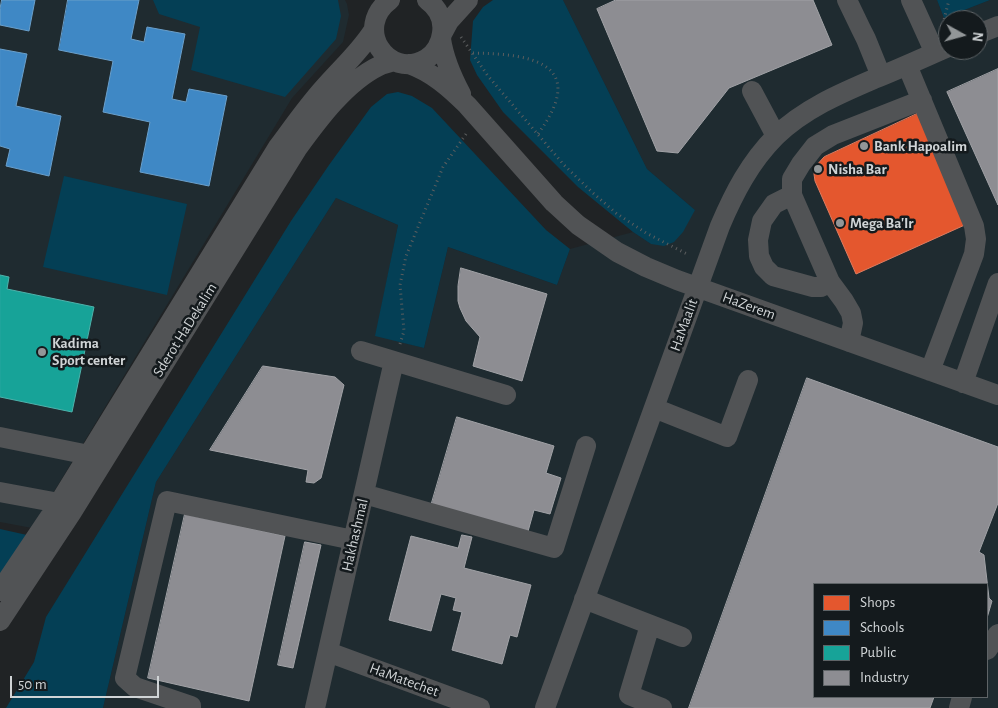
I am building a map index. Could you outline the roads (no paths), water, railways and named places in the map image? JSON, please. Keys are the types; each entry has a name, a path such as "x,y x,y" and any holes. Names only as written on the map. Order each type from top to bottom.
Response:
{"street":[{"name":"HaZerem","path":"368,0 373,18 376,42 381,51 401,63 417,67 452,90 554,203 578,225 604,244 631,260 661,274 998,395"},
{"name":"Sderot HaDekalim","path":"0,591 59,504 278,147 322,89 364,46 374,28 377,14 383,5 390,0"},
{"name":"HaZerem","path":"427,0 438,12 444,31 444,53 451,74 472,111"},
{"path":"444,31 468,0"},
{"path":"847,0 866,38 881,76"},
{"path":"911,0 938,44"},
{"name":"Sderot HaDekalim","path":"0,621 72,512 317,121 360,78 379,66 420,62 430,57 437,49 444,31"},
{"name":"HaMaalit","path":"545,708 706,263 735,192 753,162 776,136 796,119 819,104 938,52"},
{"path":"907,65 974,226 976,239 974,254 930,371"},
{"path":"752,91 776,136"},
{"path":"849,342 853,324 851,313 830,282 792,195 792,179 815,146 833,134 922,100"},
{"path":"792,195 774,204 762,222 758,240 759,256 764,267 773,276 813,287 821,287 830,282"},
{"path":"963,383 998,283"},
{"path":"361,351 506,395"},
{"name":"Hakhashmal","path":"315,708 394,361"},
{"path":"654,408 727,437 748,380"},
{"path":"0,437 89,455"},
{"path":"364,494 554,548 586,446"},
{"path":"0,492 59,504"},
{"path":"191,708 191,706 135,687 125,678 167,501 353,540"},
{"path":"584,599 682,637"},
{"path":"650,625 629,695 662,708"},
{"path":"988,649 998,634"},
{"name":"HaMatechet","path":"328,652 480,708"}],"place":[{"name":"Bank Hapoalim","path":"864,146"},
{"name":"Nisha Bar","path":"818,169"},
{"name":"Mega Ba'Ir","path":"840,223"},
{"name":"Kadima Sport center","path":"42,352"}]}
